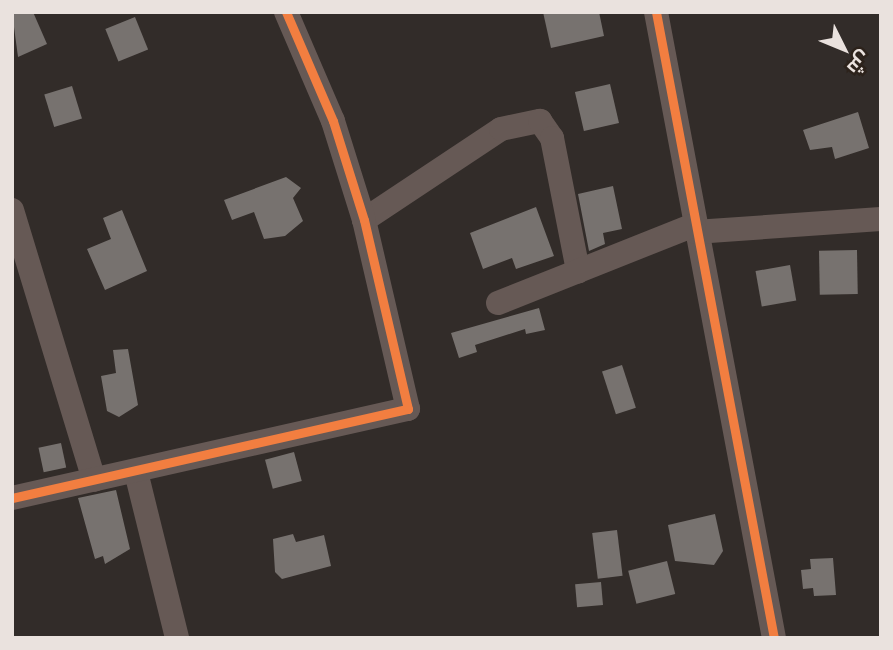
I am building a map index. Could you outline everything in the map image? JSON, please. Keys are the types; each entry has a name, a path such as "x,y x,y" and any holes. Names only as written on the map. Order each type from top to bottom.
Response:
{"street":[{"path":"12,498 408,409 364,220 333,121 286,12"},
{"path":"656,12 774,638"},
{"path":"364,220 501,129 540,121 552,138 578,271"},
{"path":"12,210 94,480"},
{"path":"498,303 695,228 881,219"},
{"path":"136,471 177,638"}],"building":[{"path":"12,12 33,12 47,44 18,57"},
{"path":"543,12 599,12 604,36 551,48"},
{"path":"135,17 148,49 118,61 105,29"},
{"path":"610,84 619,123 584,131 575,92"},
{"path":"72,86 82,119 54,127 44,94"},
{"path":"858,112 869,148 835,159 832,147 810,150 803,130"},
{"path":"286,177 301,188 293,198 303,221 285,236 264,239 254,212 232,220 224,200"},
{"path":"613,186 622,229 603,233 605,244 589,251 578,194"},
{"path":"536,207 554,256 516,269 512,258 483,269 470,233"},
{"path":"122,210 147,271 105,290 87,249 111,239 103,218"},
{"path":"857,250 858,294 820,295 819,251"},
{"path":"790,265 796,300 762,307 756,271"},
{"path":"539,308 545,330 526,334 525,329 475,345 477,352 459,358 451,333"},
{"path":"128,349 138,405 119,417 107,411 101,376 116,373 113,350"},
{"path":"622,365 636,408 616,414 602,371"},
{"path":"61,443 66,467 44,472 39,448"},
{"path":"294,452 302,481 273,489 265,460"},
{"path":"116,490 130,549 105,564 103,556 95,559 78,498"},
{"path":"715,514 723,551 714,565 675,561 668,525"},
{"path":"617,530 623,576 598,579 592,533"},
{"path":"293,534 296,542 324,535 331,566 282,579 275,572 273,539"},
{"path":"833,558 836,595 814,596 813,588 803,589 801,570 811,569 810,559"},
{"path":"667,561 675,594 636,604 628,571"},
{"path":"601,582 603,605 577,607 575,584"}],"cycle path":[{"path":"12,498 408,409 364,220 333,121 286,12"},
{"path":"656,12 774,638"}]}
